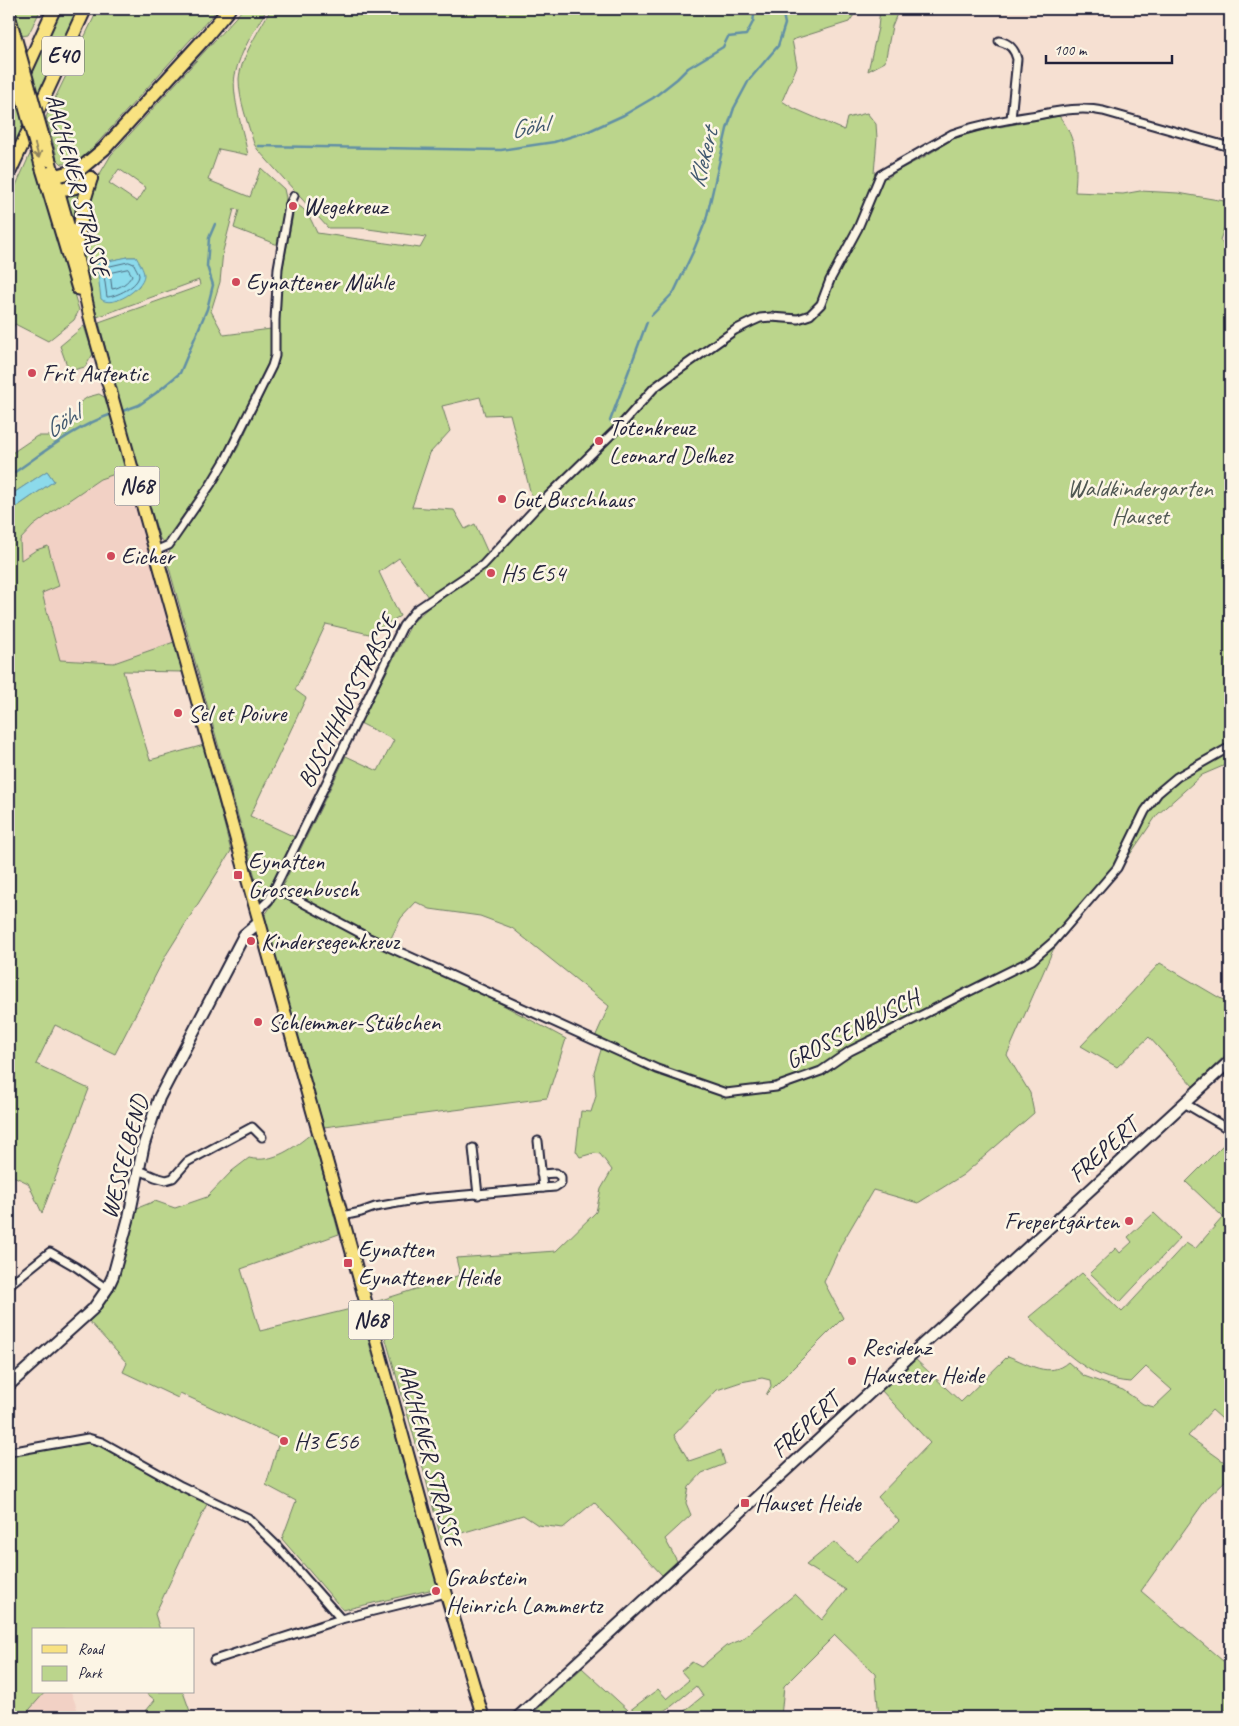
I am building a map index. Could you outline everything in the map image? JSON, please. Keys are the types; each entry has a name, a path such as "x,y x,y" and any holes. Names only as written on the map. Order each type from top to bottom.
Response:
{"highway":[{"name":"E40","path":"9,107 54,9"},
{"name":"E40","path":"9,173 85,9"},
{"path":"53,183 79,170 104,149 204,40 229,9"},
{"path":"76,254 79,243 79,226 91,178 104,149"},
{"path":"53,183 69,189 80,186 91,178"}],"main road":[{"name":"AACHENER STRASSE","path":"10,18 46,165"},
{"name":"AACHENER STRASSE","path":"9,50 76,254 87,308 446,1593 483,1717"},
{"name":"AACHENER STRASSE","path":"53,183 70,266 87,308"}],"street":[{"path":"999,41 1004,42 1015,51 1017,59 1012,119"},
{"name":"BUSCHHAUSSTRASSE","path":"256,909 261,908 269,900 403,626 416,610 483,565 534,510 628,419 654,388 666,378 735,330 751,322 760,318 771,317 798,319 810,314 821,304 830,280 858,228 880,175 952,134 976,126 1077,108 1088,108 1134,119 1230,146"},
{"path":"156,552 169,544 226,460 272,366 275,356 278,268 289,206 294,196"},
{"name":"GROSSENBUSCH","path":"275,888 369,938 657,1069 726,1092 776,1087 821,1071 850,1050 1008,972 1040,954 1053,942 1117,868 1145,812 1158,793 1177,777 1230,747"},
{"name":"WESSELBEND","path":"9,1385 93,1309 107,1289 113,1276 122,1242 144,1144 159,1098 244,935 256,924 260,923"},
{"name":"FREPERT","path":"518,1717 1230,1061"},
{"path":"1184,1103 1230,1130"},
{"path":"139,1170 166,1180 173,1178 187,1162 252,1127 262,1137"},
{"path":"538,1141 543,1188"},
{"path":"473,1148 478,1195"},
{"path":"342,1216 375,1207 420,1199 556,1187 560,1183 561,1177 556,1173 541,1174"},
{"path":"9,1285 50,1252 76,1267 107,1289"},
{"path":"9,1452 88,1438 102,1442 181,1486 248,1518 277,1546 340,1619"},
{"path":"214,1660 340,1619 446,1593"}],"shaded area":[{"path":"127,470 174,642 114,663 60,660 42,593 48,547 36,550 21,560 20,540 33,526 100,479"},
{"path":"43,1694 72,1694 78,1711 86,1717 23,1717"}],"green space":[{"path":"14,9 41,9 28,35 22,36"},
{"path":"59,9 73,9 75,19 9,159 9,118"},
{"path":"98,9 218,9 84,158 73,163 62,164 56,158 46,117"},
{"path":"243,9 267,9 244,49 235,75 236,104 248,155 219,149 208,180 250,197 261,168 284,189 286,198 278,245 234,228 239,210 234,209 223,251 220,282 211,311 224,335 271,329 272,357 263,380 216,470 164,542 160,539 123,419 99,322 200,286 199,280 97,317 84,259 83,226 94,184 111,155","holes":["119,169 146,188 137,202 109,183","136,257 139,286 117,300 98,264"]},
{"name":"Waldkindergarten Hauset","path":"271,9 858,9 849,22 792,40 797,66 782,101 793,108 844,130 847,118 867,113 876,124 877,138 874,173 888,178 953,139 978,131 1059,116 1070,134 1075,152 1075,192 1123,194 1140,191 1178,193 1230,202 1230,212 1220,240 1227,250 1230,251 1230,763 1202,775 1157,815 1116,875 1053,950 1007,1055 1030,1093 1034,1113 963,1175 918,1203 873,1190 842,1243 824,1282 843,1318 766,1395 771,1386 770,1380 762,1378 741,1382 717,1390 674,1435 689,1461 721,1450 725,1464 702,1473 689,1487 686,1503 691,1515 665,1539 677,1561 662,1575 594,1502 563,1528 538,1525 523,1515 441,1539 423,1468 375,1302 460,1275 456,1258 556,1251 596,1212 601,1189 612,1170 600,1154 594,1153 580,1157 576,1151 581,1111 591,1112 596,1096 594,1072 601,1050 596,1035 609,1006 512,928 480,916 430,909 416,902 401,918 389,942 284,892 283,885 346,756 378,771 394,740 360,723 412,623 431,605 484,568 608,440 604,436 595,443 534,506 510,414 485,415 480,397 442,406 450,431 430,453 412,507 454,510 465,529 475,524 488,553 477,564 428,597 399,558 379,572 400,616 369,634 326,624 295,690 306,698 250,816 297,838 262,902 166,557 238,448 278,363 279,288 295,204 306,212 317,233 420,248 426,237 361,228 328,228 258,150 254,144 244,112 239,79 247,53"},
{"path":"880,9 899,9 892,26 885,62 868,71 878,28"},
{"path":"31,152 79,310 74,320 48,341 15,324 12,330 9,329 9,201"},
{"path":"82,192 75,227 66,196"},
{"path":"84,326 93,354 85,367 69,371 60,346"},
{"path":"99,394 106,398 127,470 100,479 33,526 20,540 21,560 36,550 48,546 59,586 42,593 60,660 114,663 174,642 183,672 123,671 150,760 204,745 231,851 166,955 115,1054 55,1025 36,1064 89,1089 42,1213 28,1183 9,1174 9,512 54,481 47,471 9,496 9,455 37,436 49,436 77,417 79,403 88,397"},
{"path":"278,896 388,943 566,1039 547,1098 324,1127 263,918"},
{"path":"1160,963 1230,1004 1230,1051 1193,1086 1149,1037 1117,1067 1081,1046"},
{"path":"312,1133 339,1234 241,1269 260,1331 359,1307 438,1588 343,1610 282,1539 296,1501 266,1485 280,1439 180,1393 178,1398 123,1372 127,1363 87,1319 110,1297 135,1209 155,1201 175,1208 207,1197 232,1171 249,1158 267,1159 283,1153"},
{"path":"1230,1138 1230,1426 1212,1410 1188,1436 1230,1466 1230,1483 1226,1480 1207,1498 1141,1591 1230,1667 1230,1717 879,1717 875,1674 835,1635 784,1686 781,1717 677,1717 703,1696 696,1686 672,1706 652,1717 529,1717 582,1668 629,1711 658,1689 667,1699 689,1680 681,1671 692,1662 701,1667 726,1646 741,1640 795,1594 822,1620 846,1590 806,1565 834,1542 856,1562 899,1521 878,1497 930,1443 881,1390 914,1358 961,1402 1008,1356 1046,1370 1061,1367 1068,1362 1084,1376 1123,1390 1143,1404 1154,1407 1172,1390 1146,1367 1131,1382 1115,1380 1100,1375 1074,1359 1029,1317 1082,1273 1122,1312 1186,1243 1195,1249 1223,1217 1186,1182"},
{"path":"1154,1213 1180,1238 1120,1302 1090,1273 1116,1248 1120,1253 1132,1242 1128,1237"},
{"path":"90,1441 207,1504 155,1614 159,1628 32,1628 32,1694 43,1694 23,1717 9,1717 9,1450"},
{"path":"148,1694 184,1694 191,1714 189,1717 141,1717 155,1700"}],"water":[{"path":"136,257 144,273 142,280 126,296 112,301 101,299 98,263"},
{"path":"47,471 54,481 9,512 9,496"}],"waterway":[{"name":"Göhl","path":"258,146 501,150 554,142 589,131 624,115 653,98 688,68 723,47 728,37 746,35 753,22 755,9"},
{"name":"Klekert","path":"652,315 674,292 693,252 706,220 727,129 734,108 749,80 778,46 785,24 782,9"},
{"name":"Göhl","path":"120,412 139,405 180,373 207,309 213,285 207,266 209,238 215,224"},
{"name":"Klekert","path":"610,421 647,322"},
{"name":"Göhl","path":"9,476 71,434 98,419 112,414"}],"place":[{"name":"Wegekreuz","path":"293,206"},
{"name":"Eynattener Mühle","path":"236,282"},
{"name":"Frit Autentic","path":"32,373"},
{"name":"Totenkreuz Leonard Delhez","path":"599,441"},
{"name":"Gut Buschhaus","path":"502,499"},
{"name":"Eicher","path":"111,556"},
{"name":"H5 E54","path":"491,573"},
{"name":"Sel et Poivre","path":"178,713"},
{"name":"Eynatten Grossenbusch","path":"238,875"},
{"name":"Kindersegenkreuz","path":"251,941"},
{"name":"Schlemmer-Stübchen","path":"258,1022"},
{"name":"Frepertgärten","path":"1129,1221"},
{"name":"Eynatten Eynattener Heide","path":"348,1263"},
{"name":"Residenz Hauseter Heide","path":"852,1361"},
{"name":"H3 E56","path":"284,1441"},
{"name":"Hauset Heide","path":"745,1503"},
{"name":"Grabstein Heinrich Lammertz","path":"436,1591"}]}
